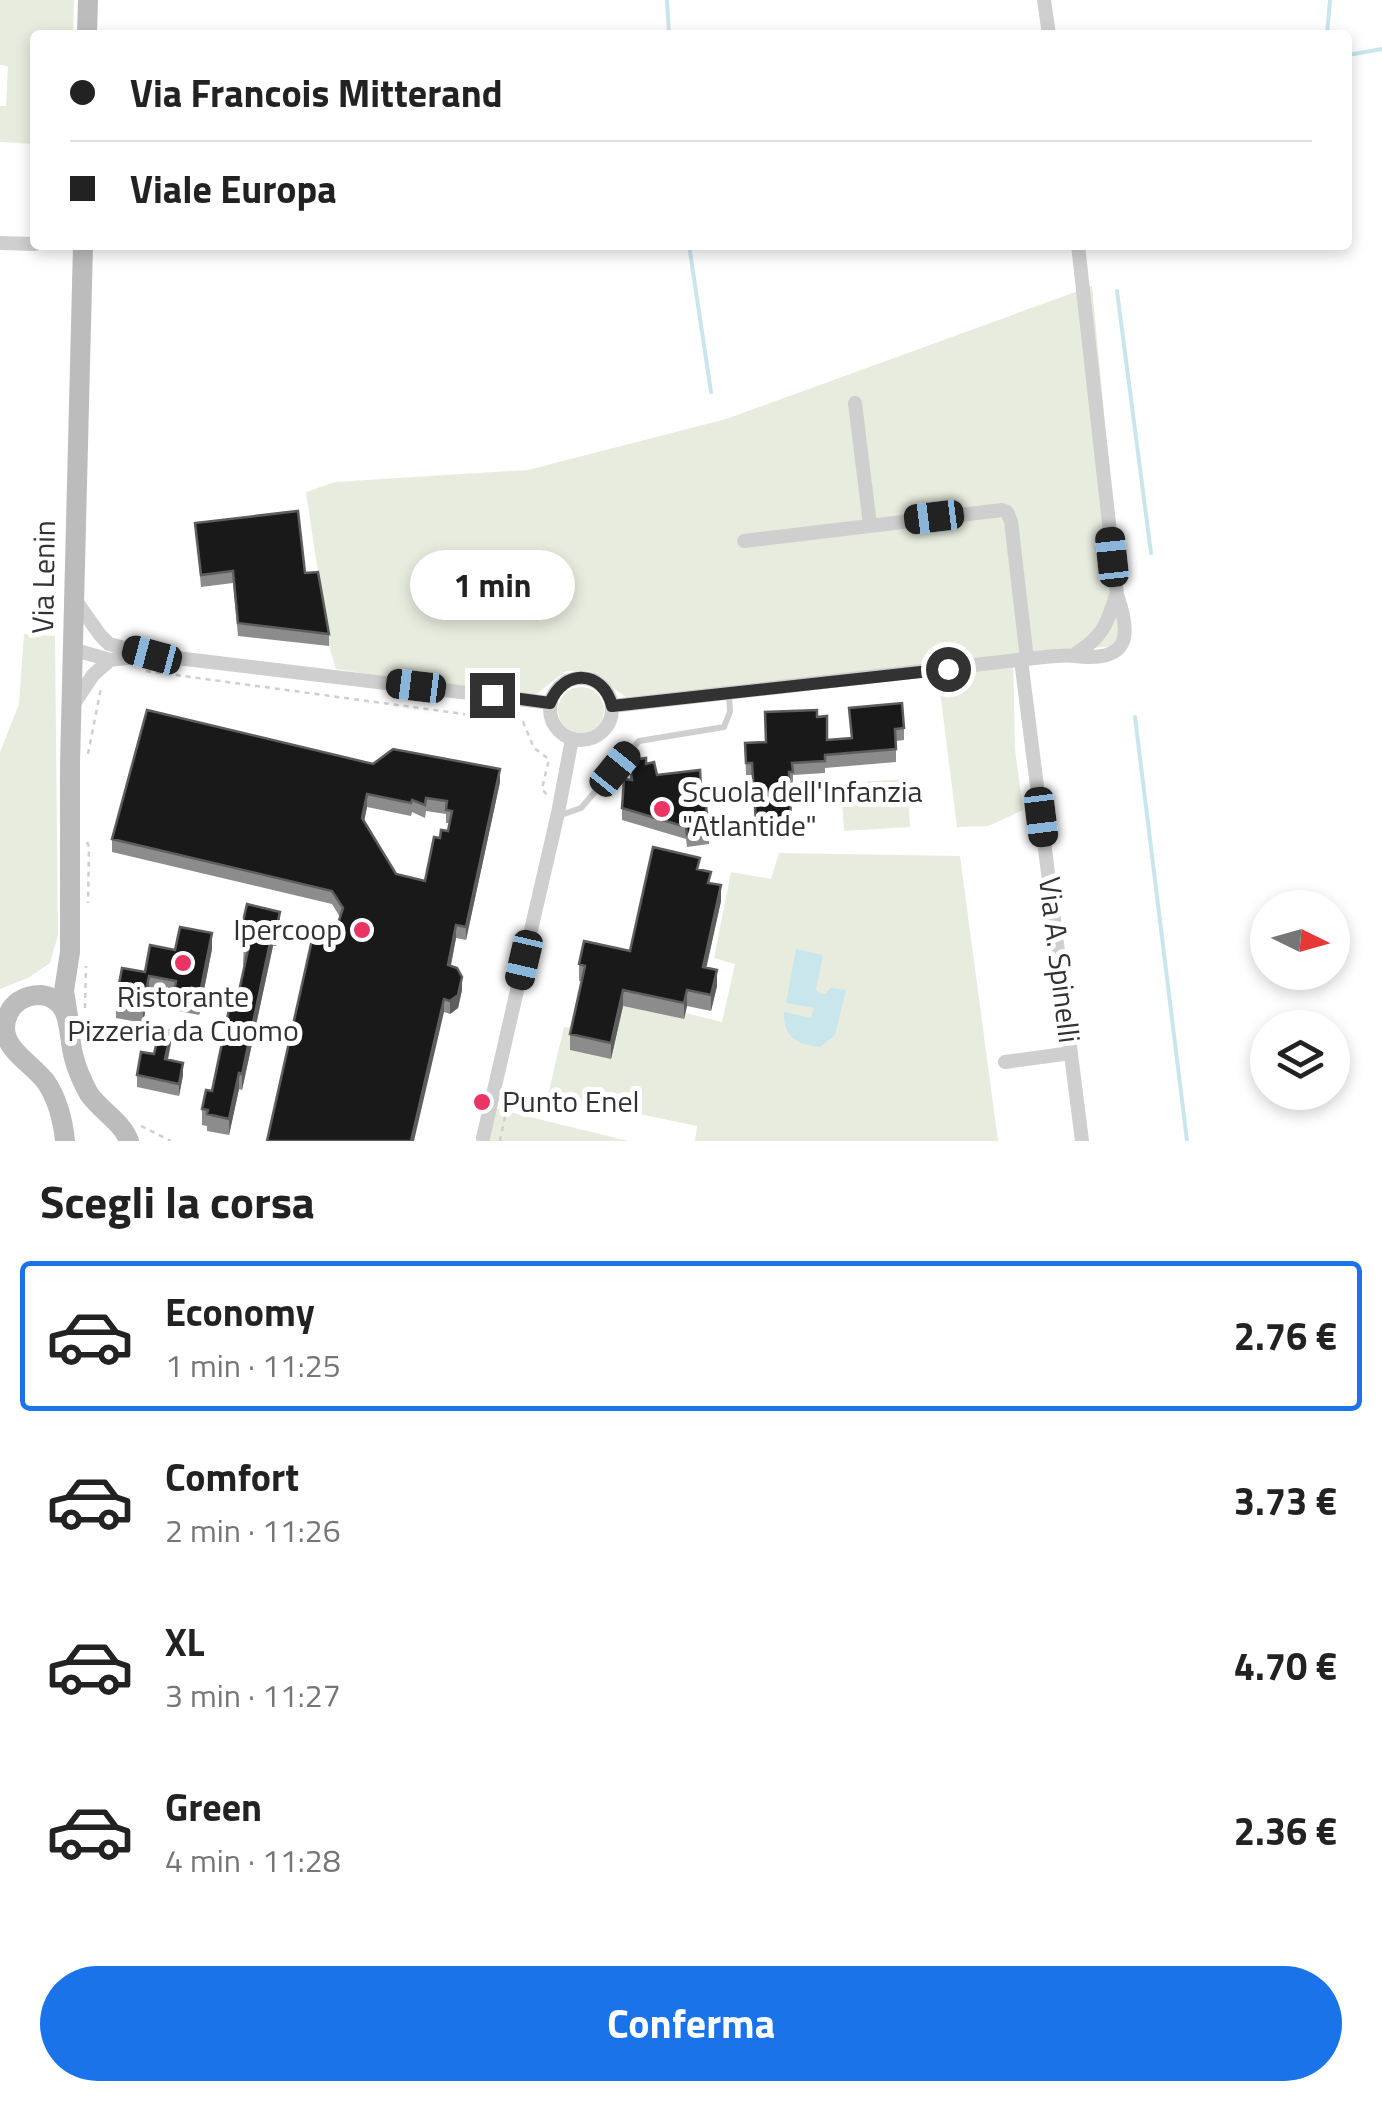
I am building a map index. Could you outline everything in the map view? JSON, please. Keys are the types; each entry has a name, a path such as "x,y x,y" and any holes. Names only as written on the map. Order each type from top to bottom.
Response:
{"main road":[{"path":"87,30 88,0"},
{"name":"Via Lenin","path":"83,250 71,708 78,908 64,991 77,1019 74,1060 88,1092 132,1134"},
{"name":"Via Lenin","path":"16,1001 45,988 56,975 78,908"},
{"path":"65,1141 51,1090 4,1038 6,1017 16,1001 50,998 77,1019"}],"street":[{"path":"1044,0 1048,30"},
{"path":"0,243 30,244"},
{"path":"612,706 1024,660 1105,657 1113,653 1126,628 1116,594 1079,250"},
{"path":"744,541 870,525 855,403"},
{"name":"Via A. Spinelli","path":"870,525 997,509 1007,512 1011,521 1082,1141"},
{"path":"1074,656 1097,639 1116,594"},
{"path":"74,598 109,644"},
{"path":"72,649 109,644 152,655 550,703"},
{"path":"72,649 110,660 152,655"},
{"path":"71,708 93,675 110,660"},
{"path":"588,678 605,688 612,706 608,726 601,734 582,741 564,735 552,721 550,703 568,680 588,678"},
{"path":"482,1140 572,739"},
{"path":"1004,1062 1071,1053"}],"lane":[{"path":"559,806 564,814 581,808 640,740 724,728 730,712 729,694"}],"path":[{"path":"132,669 522,722 534,748 548,759 542,789 559,806"},
{"path":"87,758 99,695 107,680"},
{"path":"78,908 89,847 86,840"},
{"path":"77,1019 86,964"},
{"path":"500,1141 506,1112"},
{"path":"132,1134 141,1126 171,1141"},
{"path":"156,1141 158,1135"}],"shaded area":[{"path":"0,0 74,0 73,30 30,30 30,144 0,142 0,106 6,106 8,66 0,65"},
{"path":"1092,286 1126,645 1013,655 1015,749 1023,810 989,826 957,827 940,691 942,664 737,690 626,697 589,671 566,671 530,699 336,669 329,646 306,492 335,482 528,470 726,419"},
{"path":"24,634 55,636 58,935 50,963 28,978 0,989 0,752 19,704"},
{"path":"581,687 597,694 604,710 597,726 581,733 565,726 558,710 565,694"},
{"path":"907,779 910,827 844,831 841,783"},
{"path":"779,853 960,856 998,1141 695,1141 697,1126 548,1095 564,1027 574,1028 623,1006 683,1019 685,1013 722,1022 735,964 714,958 731,872 771,879"},
{"path":"494,1108 628,1141 487,1141"}],"water":[{"path":"796,949 823,955 816,990 826,994 830,988 846,990 835,1035 820,1047 798,1041 786,1027 784,1012 811,1018 814,1008 786,1003"}],"building":[{"path":"298,511 305,573 318,572 329,634 238,623 233,571 201,575 195,523"},
{"path":"902,703 904,728 895,729 896,749 825,755 825,761 792,763 791,820 756,822 752,763 746,763 745,743 766,742 765,712 817,710 817,717 827,716 827,740 852,738 849,708"},
{"name":"Ipercoop","path":"147,710 373,764 393,749 500,769 466,927 456,925 448,965 457,968 462,977 458,995 450,1001 444,999 411,1141 267,1141 316,922 337,927 343,908 332,891 112,839","holes":["367,794 411,803 412,800 425,805 426,798 447,801 446,810 452,811 448,831 441,830 440,838 434,837 425,881 396,874 362,818"]},
{"name":"Scuola dell'Infanzia \"Atlantide\"","path":"646,758 646,764 654,762 657,775 700,770 702,806 706,806 709,831 687,835 686,827 622,808 624,779 632,780 629,760"},
{"path":"653,847 700,858 697,869 711,872 708,883 721,885 703,967 717,970 711,995 687,990 684,1003 623,990 611,1043 570,1034 585,966 579,964 584,941 630,951"},
{"path":"247,904 280,912 229,1119 202,1109 206,1090 212,1091 232,995 238,996 248,950 243,949 247,927 242,926"},
{"path":"180,927 212,933 199,998 174,993 176,981 149,976 143,1007 116,1001 122,968 145,972 150,945 175,950"},
{"path":"160,1028 171,1031 165,1059 183,1063 179,1084 137,1075 141,1052 154,1054"}],"waterway":[{"path":"667,0 669,30"},
{"path":"1327,30 1330,0"},
{"path":"1352,54 1382,49"},
{"path":"690,250 711,392"},
{"path":"1117,291 1151,553"},
{"path":"1135,717 1187,1141"}],"place":[{"name":"Scuola dell'Infanzia \"Atlantide\"","path":"662,809"},
{"name":"Ipercoop","path":"362,930"},
{"name":"Ristorante Pizzeria da Cuomo","path":"183,963"},
{"name":"Punto Enel","path":"482,1102"}],"route":[{"path":"492,695 550,703 568,680 588,678 605,688 612,706 948,669"}]}
